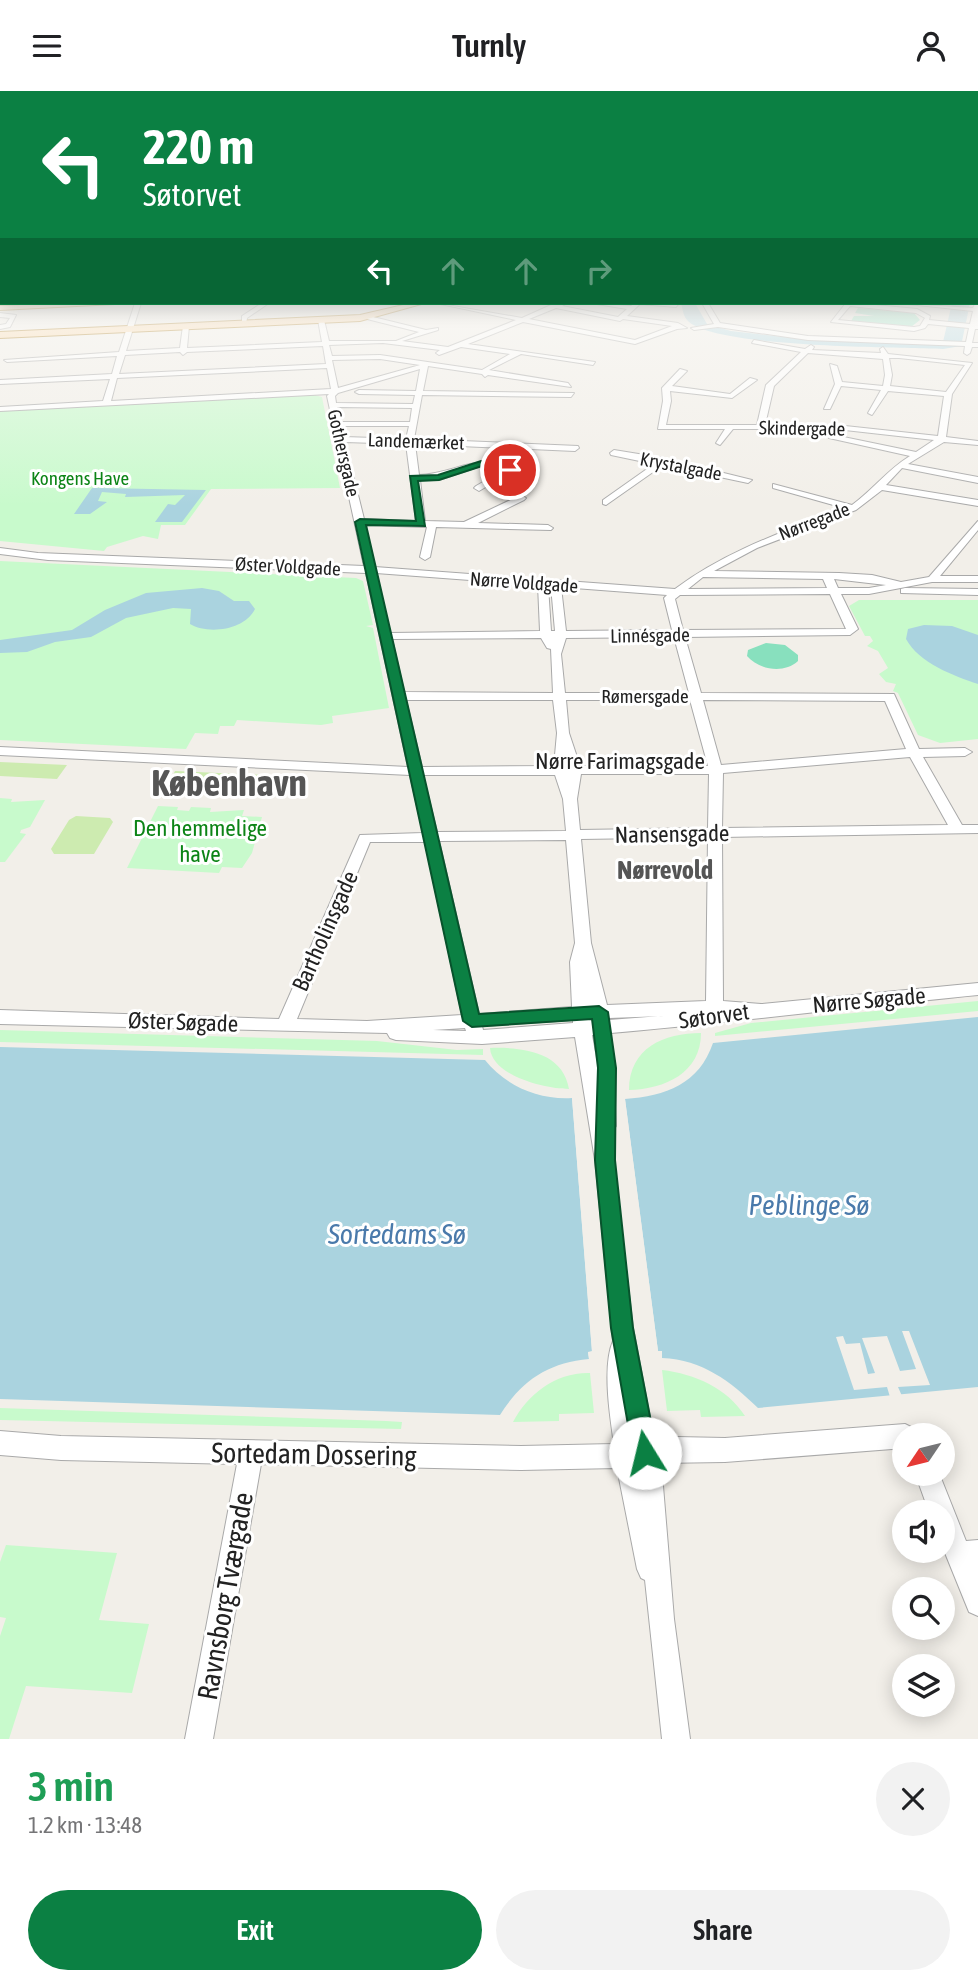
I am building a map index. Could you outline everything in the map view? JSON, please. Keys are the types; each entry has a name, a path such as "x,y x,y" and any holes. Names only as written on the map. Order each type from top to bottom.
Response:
{"street":[{"path":"106,403 123,351"},
{"path":"4,361 183,351"},
{"name":"Gothersgade","path":"327,351 335,391 331,396 337,424 474,1029"},
{"path":"373,356 381,351"},
{"path":"0,409 335,391 425,364 444,351"},
{"path":"510,351 593,363"},
{"path":"760,427 771,385 807,351"},
{"path":"857,351 902,351"},
{"path":"942,439 948,394 968,364 966,351"},
{"path":"484,371 519,352"},
{"path":"884,352 978,367"},
{"path":"872,414 888,388 884,352"},
{"path":"0,381 75,371 121,356 158,367"},
{"path":"75,371 114,376 158,367 329,362 373,356 568,385"},
{"path":"373,356 372,375 379,378"},
{"path":"425,364 410,440 413,478 427,524 425,557"},
{"path":"827,407 839,384 833,366"},
{"path":"484,371 490,394"},
{"path":"666,388 683,371"},
{"path":"666,388 732,396 753,380"},
{"path":"839,384 948,394"},
{"name":"Skindergade","path":"666,388 667,401 661,427 836,427 978,443"},
{"path":"359,392 571,395"},
{"path":"333,405 415,406"},
{"path":"337,424 412,424"},
{"path":"720,443 730,428"},
{"path":"831,435 919,455"},
{"name":"Landemærket","path":"341,439 575,447"},
{"name":"Nørregade","path":"676,591 701,574 775,536 853,508 881,487 901,465 942,439"},
{"name":"Krystalgade","path":"614,453 748,480"},
{"path":"606,502 663,461"},
{"path":"413,478 439,477 481,463 510,470 479,488"},
{"path":"901,465 978,480"},
{"path":"776,486 853,508"},
{"path":"881,487 978,503"},
{"path":"466,525 521,498"},
{"path":"360,522 548,528"},
{"path":"932,579 978,524"},
{"name":"Øster Voldgade","path":"0,551 285,570 372,572"},
{"name":"Nørre Voldgade","path":"372,572 676,591 689,595 835,593 869,591 932,579 978,579"},
{"name":"Nørre Voldgade","path":"701,574 872,578 903,584"},
{"name":"Linnésgade","path":"386,636 561,637 853,631 827,576"},
{"path":"543,583 546,637 555,654 563,733 559,749 575,781 570,799 583,943 578,962 582,1021 605,1160 622,1328 619,1383 636,1453 676,1739"},
{"path":"555,654 561,637 556,585"},
{"path":"676,591 669,599 714,766 715,1007"},
{"name":"Nørre Voldgade","path":"835,593 866,596 906,591 978,592"},
{"name":"Rømersgade","path":"400,696 890,697 905,736 918,756"},
{"name":"Nørre Farimagsgade","path":"0,751 342,767 714,766 972,752"},
{"path":"918,756 957,829"},
{"name":"Nansensgade","path":"365,838 978,829"},
{"name":"Bartholinsgade","path":"287,1025 289,1012 365,838"},
{"path":"583,943 589,955 607,1068 605,1160"},
{"name":"Nørre Søgade","path":"761,1010 978,989"},
{"name":"Søtorvet","path":"601,1020 715,1007 761,1010"},
{"name":"Søtorvet","path":"367,1028 423,1037 474,1029 582,1021 731,1017 761,1010"},
{"name":"Øster Søgade","path":"0,1017 367,1028"},
{"name":"Sortedam Dossering","path":"0,1443 61,1448 521,1458 724,1450 892,1437"},
{"name":"Ravnsborg Tværgade","path":"199,1739 251,1453"},
{"path":"955,1532 968,1553 978,1603"}],"green space":[{"name":"Kongens Have","path":"314,395 322,397 340,488 211,489 185,525 161,525 158,539 143,536 107,547 104,551 0,541 0,410"},
{"path":"0,561 356,578 363,581 373,625 366,626 373,628 389,708 332,716 333,723 321,725 237,720 234,726 220,726 218,734 195,733 186,749 0,740"},
{"path":"859,600 978,600 978,739 940,743 918,735 898,693 893,691 896,684 886,682 879,674 888,668 878,651 867,646 873,641 870,636 865,636 849,606"},
{"path":"766,643 785,645 798,655 798,661 779,669 758,665 747,656 748,650"},
{"path":"0,762 67,765 57,779 0,776"},
{"path":"175,771 284,776 278,787 270,790 168,785"},
{"path":"0,798 12,799 11,802 45,800 30,827 21,830 20,833 26,834 5,862 0,862"},
{"name":"Den hemmelige have","path":"158,806 178,807 177,810 189,811 191,807 211,808 210,812 244,810 242,816 262,817 252,853 242,868 222,867 219,873 127,868"},
{"path":"76,816 110,818 113,822 94,854 54,854 51,849 69,820"},
{"path":"978,1001 978,1011 715,1036 715,1033 751,1023"},
{"path":"0,1030 377,1041 457,1050 483,1049 483,1055 0,1042"},
{"path":"701,1033 695,1059 678,1076 655,1086 629,1090 635,1063 651,1046 674,1036"},
{"path":"490,1048 527,1051 550,1059 565,1076 569,1089 547,1087 521,1079 500,1066 493,1058"},
{"path":"662,1370 698,1379 720,1390 745,1416 701,1417 700,1410 667,1411"},
{"path":"590,1373 594,1413 559,1414 559,1421 513,1422 527,1402 544,1387 566,1376"},
{"path":"0,1408 402,1422 401,1429 0,1420"},
{"path":"6,1545 117,1553 99,1620 149,1624 132,1693 26,1686 9,1739 0,1739 0,1636 6,1618 0,1617 0,1562"}],"water":[{"path":"92,488 206,490 182,522 155,522 168,504 175,505 185,495 125,497 126,494 102,492 98,501 107,502 90,514 74,514"},
{"path":"202,588 219,591 234,601 249,601 255,609 243,622 216,630 190,624 191,609 173,608 126,618 91,637 55,642 27,652 0,653 0,640 72,630 105,610 146,593"},
{"path":"924,625 952,626 978,635 978,684 958,677 919,655 906,639 908,629"},
{"name":"Peblinge Sø","path":"978,1017 978,1387 758,1408 715,1374 690,1363 662,1358 662,1351 658,1351 625,1099 667,1091 690,1078 707,1057 713,1043"},
{"name":"Sortedams Sø","path":"0,1047 485,1060 513,1084 535,1094 572,1098 592,1352 588,1352 589,1359 561,1365 537,1375 517,1392 500,1415 0,1399"}],"pier":[{"path":"572,1098 576,1098 596,1351 592,1359 589,1359 588,1352 592,1351"},
{"path":"622,1099 625,1099 658,1351 662,1351 662,1358 655,1351"},
{"path":"902,1331 909,1331 930,1385 898,1387 902,1396 890,1397 887,1387 854,1390 836,1337 843,1336 846,1344 860,1343 868,1374 875,1373 862,1338 887,1336 900,1371 916,1369"}],"district":[{"name":"København","path":"229,783"},
{"name":"Nørrevold","path":"665,870"}],"route":[{"path":"510,470 481,463 439,477 413,478 421,524 360,522 472,1021 599,1012 607,1068 605,1160 622,1328 645,1453"}]}
